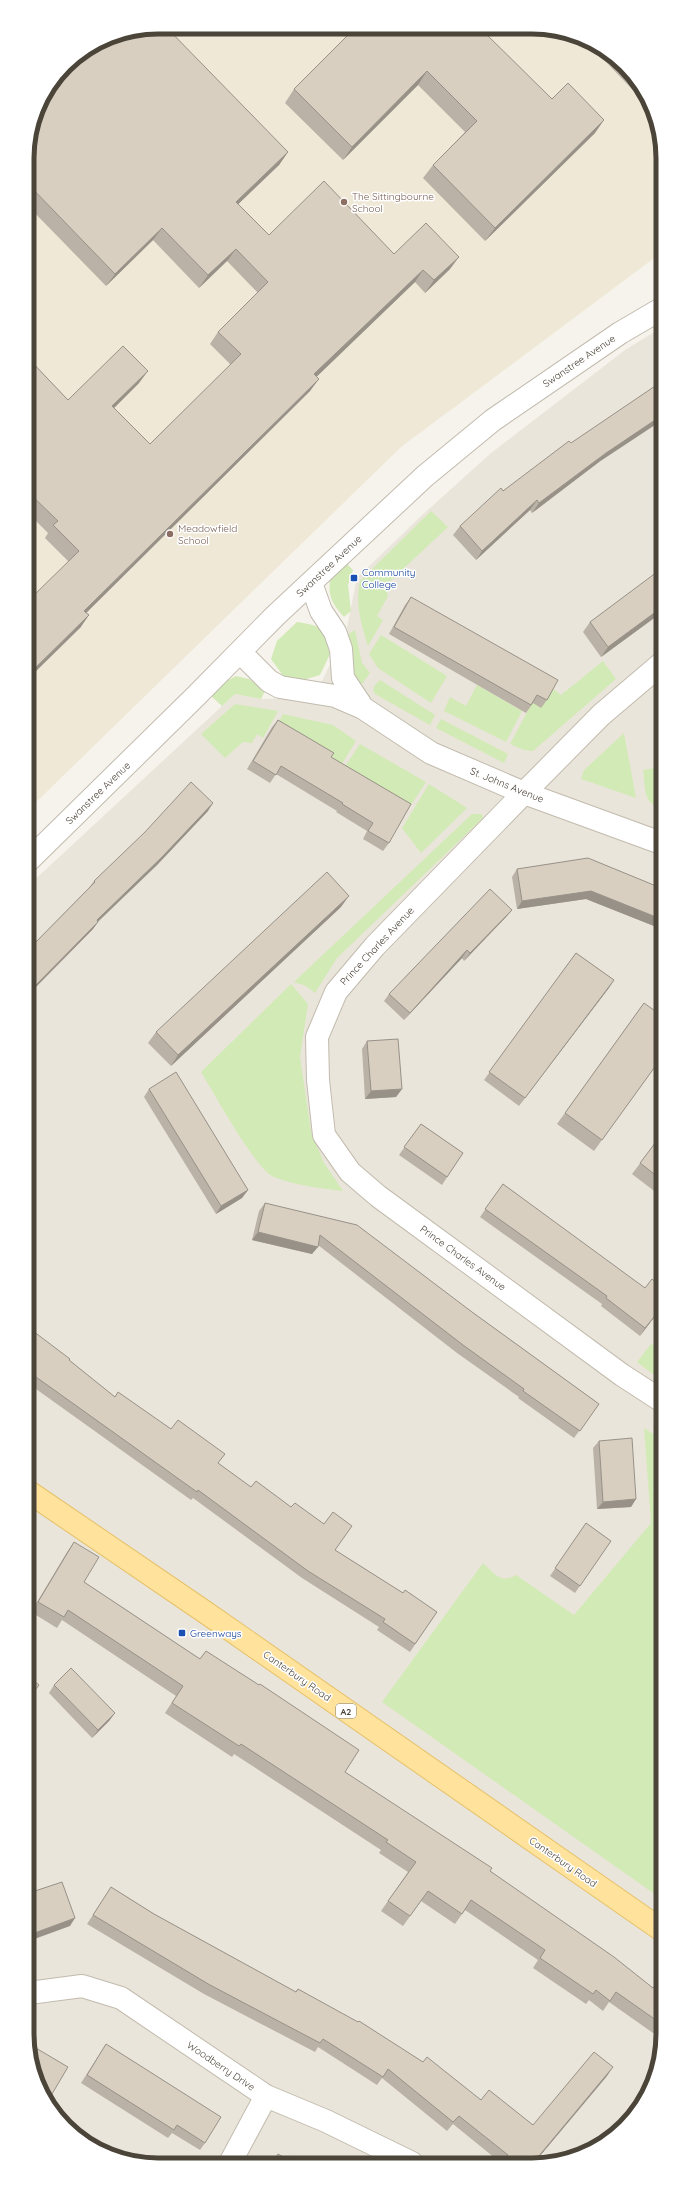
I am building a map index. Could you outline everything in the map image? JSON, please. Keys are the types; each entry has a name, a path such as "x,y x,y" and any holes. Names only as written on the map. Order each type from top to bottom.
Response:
{"main road":[{"name":"Canterbury Road","path":"34,1495 656,1927"}],"street":[{"name":"Swanstree Avenue","path":"34,855 275,616 425,476 493,420 620,333 656,311"},
{"name":"St. Johns Avenue","path":"311,583 321,611 335,632 341,649 343,678 363,708"},
{"name":"St. Johns Avenue","path":"240,652 269,681 280,687 335,696 363,708 431,752 524,793 656,841"},
{"name":"Prince Charles Avenue","path":"656,668 601,715 375,946 336,992 317,1037 318,1080 324,1135 350,1172 378,1196 622,1375 656,1397"},
{"name":"Woodberry Drive","path":"34,1992 82,1986 121,1998 266,2096 403,2158"},
{"path":"232,2158 266,2096"}],"shaded area":[{"name":"The Sittingbourne School","path":"150,34 532,34 556,36 579,43 594,51 620,70 639,96 647,111 654,134 656,158 656,257 401,447 34,804 34,150 36,138 99,49 111,43 134,36"},
{"path":"656,331 656,2042 652,2066 647,2081 635,2103 620,2122 587,2145 556,2156 540,2158 150,2158 134,2156 103,2145 89,2137 70,2122 55,2103 47,2089 36,2058 35,2050 34,880 235,694 261,699 314,697 346,632 357,578 419,518 491,453 625,350"}],"green space":[{"path":"431,511 448,527 385,586 388,596 377,616 383,620 368,646 358,605 360,581"},
{"path":"347,564 353,570 348,585 351,611 344,617 336,608 330,595 330,579"},
{"path":"297,622 313,625 321,630 326,639 330,654 320,675 300,681 284,677 271,659 277,641"},
{"path":"355,630 362,663 370,673 362,684 358,682 350,664 347,635"},
{"path":"381,635 447,676 431,703 378,668 369,654"},
{"path":"603,661 616,679 533,751 524,750 510,744 532,703 552,688 561,695"},
{"path":"236,676 249,679 265,691 261,699 235,694 222,706 211,696 225,682"},
{"path":"380,680 435,715 430,725 375,694 373,690 375,685"},
{"path":"477,685 522,711 506,742 444,711 450,697 466,706"},
{"path":"235,704 278,711 263,738 257,734 252,743 243,742 225,758 201,734"},
{"path":"283,714 333,725 356,741 340,767 277,726"},
{"path":"441,719 508,754 504,763 436,728"},
{"path":"624,733 636,798 581,779 584,770"},
{"path":"360,744 426,782 410,807 344,768"},
{"path":"656,768 656,806 646,794 643,770"},
{"path":"429,784 467,808 421,853 402,828"},
{"path":"472,814 482,814 483,818 337,958 315,993 306,986 294,982"},
{"path":"291,984 308,1004 300,1057 311,1132 324,1163 343,1191 291,1183 274,1177 266,1171 246,1146 201,1072"},
{"path":"651,1344 656,1347 656,1376 637,1362"},
{"path":"644,1428 656,1436 656,1895 382,1702 483,1563 494,1574 502,1578 510,1578 516,1575 574,1615 651,1523"}],"building":[{"path":"150,34 173,34 288,152 236,202 269,235 324,181 394,254 426,223 459,257 434,280 423,270 314,374 319,379 84,611 89,615 34,669 34,595 79,551 53,525 58,521 34,498 34,364 68,400 123,346 148,371 112,406 150,444 241,354 218,332 268,282 236,249 208,275 162,228 115,274 34,190 35,142 38,126 47,103 55,89 76,65 89,55 111,43 134,36"},
{"path":"349,34 486,34 552,99 568,83 604,120 495,228 433,165 477,121 427,71 352,147 294,89"},
{"path":"656,385 656,419 606,453 539,503 537,500 482,551 460,526 501,488 503,491 569,441 571,443"},
{"path":"656,573 656,612 608,647 590,622"},
{"path":"411,597 558,680 547,700 537,695 531,705 394,627"},
{"path":"278,720 334,753 331,757 411,804 389,843 368,831 373,823 342,804 343,803 281,766 276,775 253,761"},
{"path":"191,782 213,803 162,857 97,920 98,922 34,987 34,944 95,882 94,881 145,832"},
{"path":"588,858 656,886 656,917 591,891 522,901 517,869"},
{"path":"327,872 349,896 178,1055 156,1032"},
{"path":"490,889 512,910 470,953 467,950 410,1013 389,994"},
{"path":"576,953 614,980 525,1098 489,1072"},
{"path":"644,1003 656,1012 656,1065 602,1140 565,1113"},
{"path":"398,1039 402,1089 371,1091 367,1041"},
{"path":"176,1072 248,1190 221,1206 149,1089"},
{"path":"421,1124 463,1153 447,1177 404,1147"},
{"path":"656,1142 656,1175 640,1163"},
{"path":"503,1184 645,1288 652,1279 656,1282 656,1314 645,1328 606,1298 607,1296 485,1209"},
{"path":"265,1203 357,1225 472,1312 599,1404 580,1431 523,1391 524,1389 463,1345 320,1235 318,1247 258,1232"},
{"path":"34,1332 70,1359 69,1360 115,1397 118,1392 171,1429 178,1420 225,1454 218,1463 251,1487 256,1481 291,1507 295,1503 324,1524 333,1512 352,1526 335,1550 403,1593 405,1590 437,1612 415,1644 383,1622 385,1619 308,1571 198,1490 197,1492 34,1376"},
{"path":"632,1438 636,1499 603,1502 599,1441"},
{"path":"586,1523 611,1541 580,1586 555,1568"},
{"path":"74,1542 99,1557 84,1582 200,1659 206,1651 259,1685 260,1684 359,1750 345,1772 492,1868 490,1871 614,1957 653,1988 656,1984 656,2020 616,1992 610,2001 596,1990 593,1994 540,1958 545,1950 471,1900 462,1914 428,1891 410,1916 388,1901 416,1862 386,1842 388,1840 241,1744 239,1746 172,1703 183,1686 68,1610 64,1617 38,1602"},
{"path":"71,1668 115,1713 98,1730 54,1685"},
{"path":"34,1681 39,1685 34,1692"},
{"path":"62,1882 75,1918 34,1933 34,1891"},
{"path":"111,1887 154,1914 296,1992 298,1989 358,2022 359,2021 423,2062 427,2057 481,2100 489,2090 533,2125 594,2052 613,2067 537,2158 507,2158 506,2157 508,2155 459,2116 453,2122 388,2069 383,2077 323,2039 320,2043 210,1985 93,1915"},
{"path":"106,2044 221,2117 205,2143 177,2125 174,2130 87,2075"},
{"path":"35,2047 68,2067 51,2096 41,2074 36,2058"},
{"path":"278,2154 285,2158 276,2158"}],"place":[{"name":"The Sittingbourne School","path":"344,202"},
{"name":"Meadowfield School","path":"170,534"},
{"name":"Community College","path":"354,578"},
{"name":"Greenways","path":"182,1633"}]}
